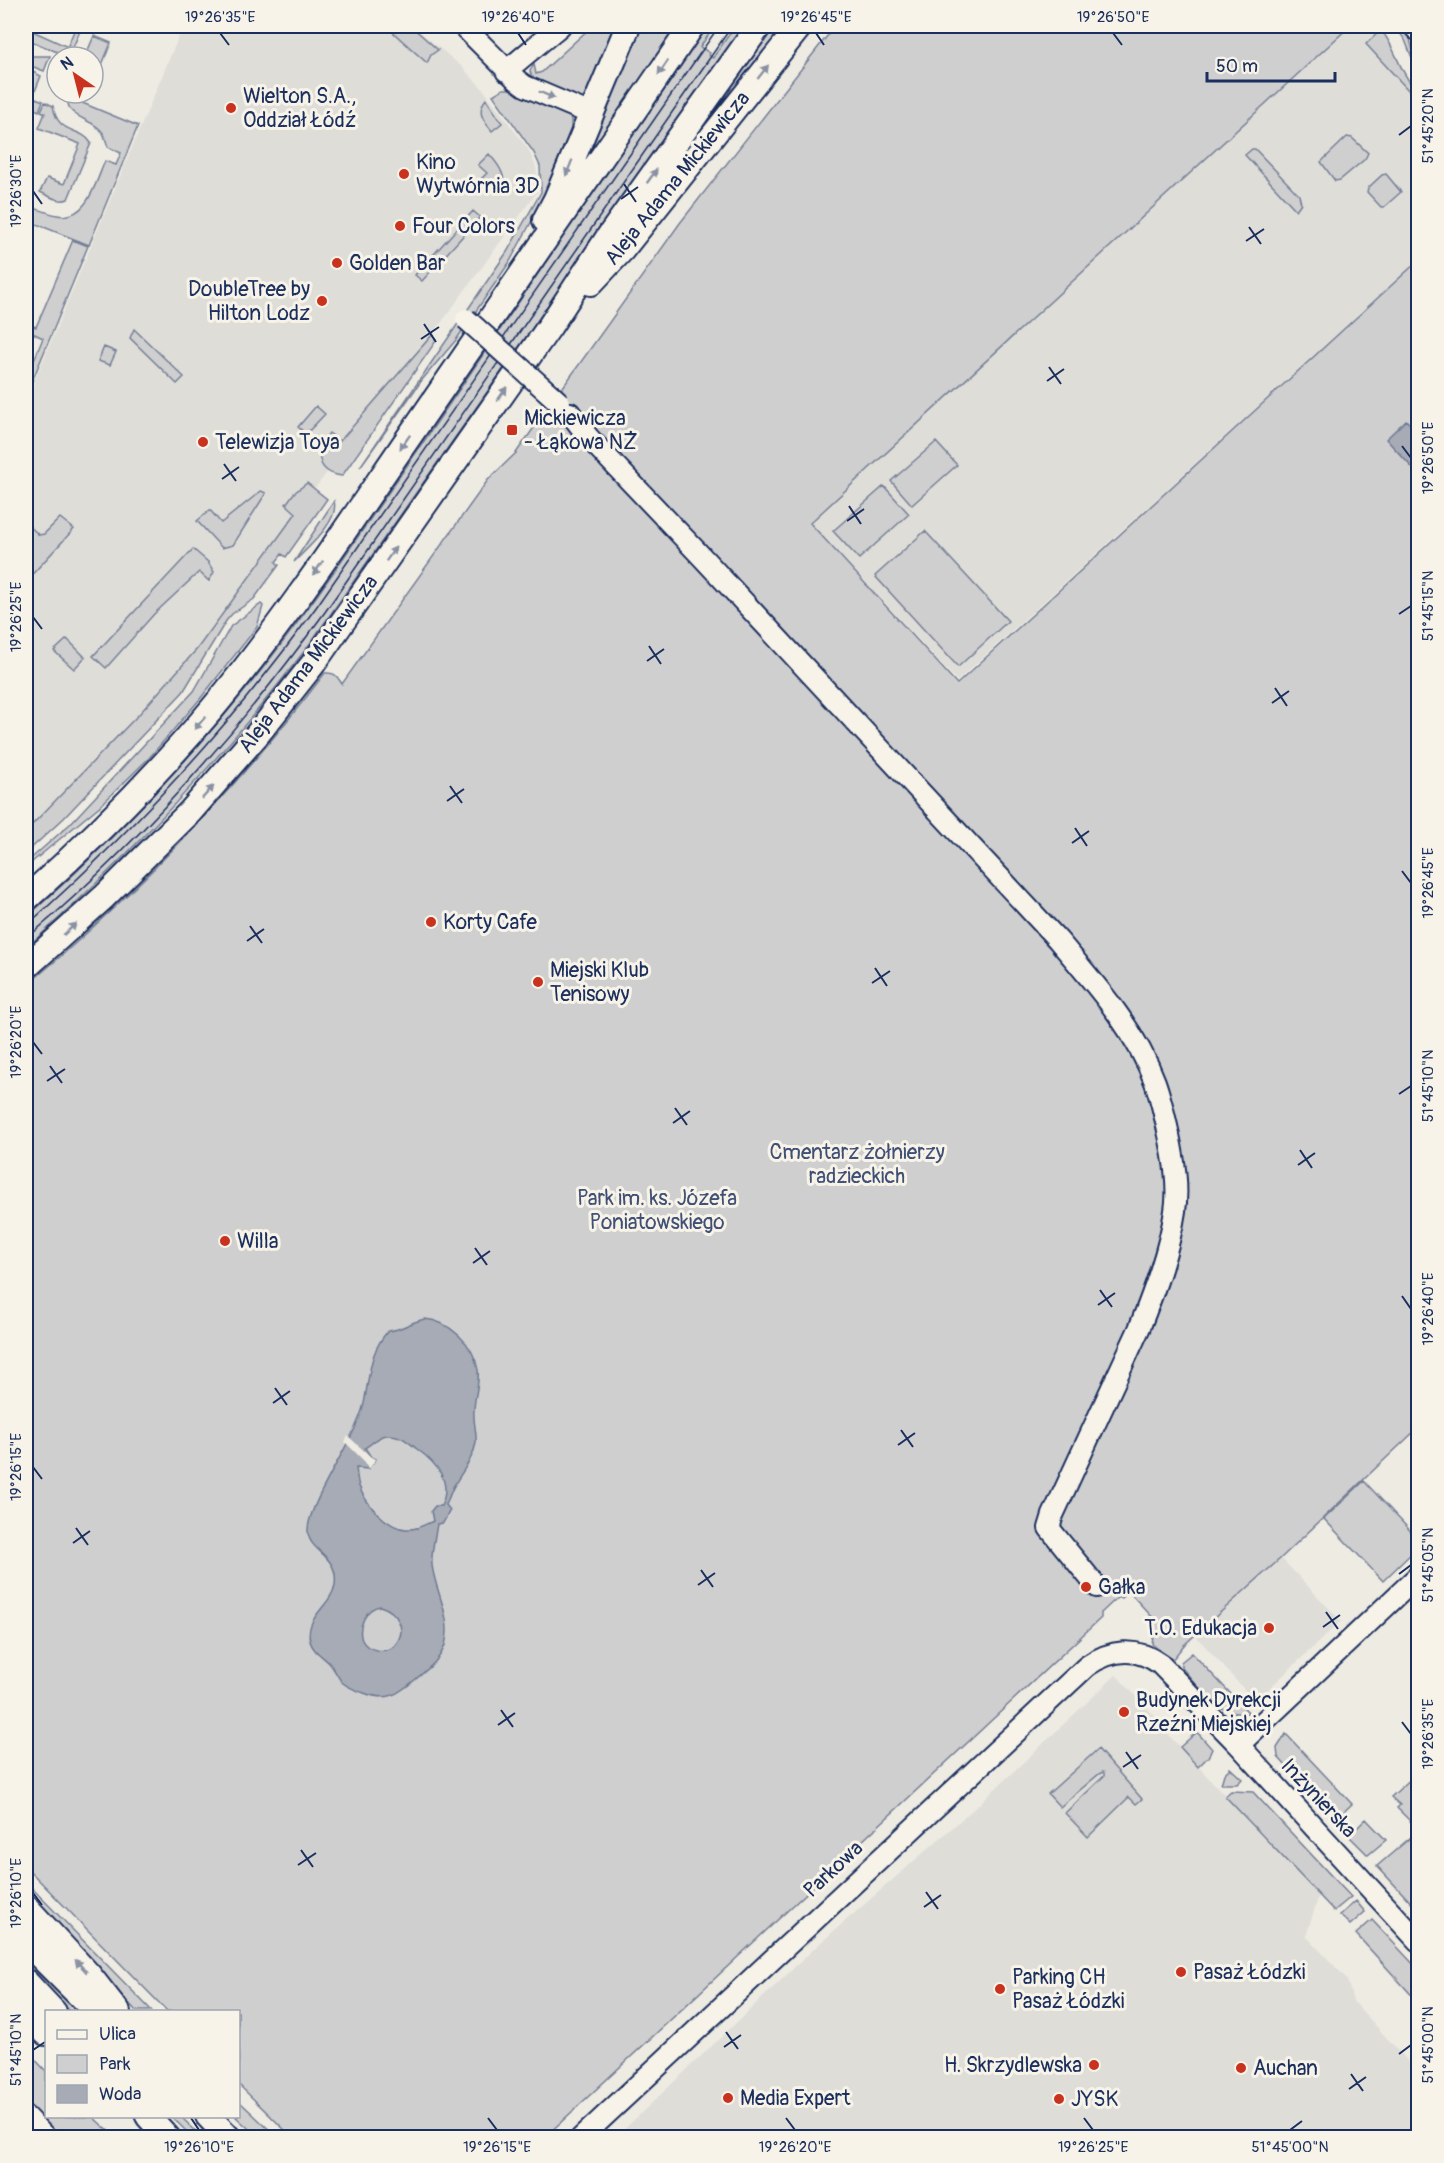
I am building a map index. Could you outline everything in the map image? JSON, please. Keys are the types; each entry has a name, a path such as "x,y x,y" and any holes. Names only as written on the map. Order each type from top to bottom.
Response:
{"main road":[{"path":"507,294 556,200 628,26"},
{"path":"26,898 128,801 231,685 344,531 584,186 692,26"},
{"name":"Aleja Adama Mickiewicza","path":"26,967 162,841 256,736 330,641 550,326 607,239 759,26"},
{"name":"Aleja Adama Mickiewicza","path":"550,326 622,250 800,26"},
{"path":"26,1907 89,1975 116,2010"},
{"path":"26,1942 94,2010"},
{"path":"26,1982 52,2010"},
{"path":"26,2014 45,2032"},
{"path":"150,2118 168,2138"},
{"path":"210,2118 229,2138"}],"street":[{"path":"463,26 506,71 525,86 591,114"},
{"path":"506,71 560,26"},
{"path":"466,319 565,408 589,438 704,558 1058,940 1110,1003 1144,1058 1161,1100 1175,1165 1175,1210 1171,1230 1139,1329 1049,1528 1097,1587"},
{"path":"1238,1743 1243,1741 1419,1576"},
{"name":"Inżynierska","path":"1126,1652 1142,1655 1160,1664 1238,1743 1419,1941"},
{"name":"Parkowa","path":"581,2138 1087,1666 1108,1654 1126,1652"},
{"path":"26,2116 46,2138"}],"shaded area":[{"path":"183,26 413,26 461,66 483,89 528,149 536,167 537,192 197,649 141,712 26,831 26,772 31,762 26,760 26,401"},
{"path":"1351,26 1377,26 1381,30 1371,40 1418,92 1418,260 957,681 811,523"},
{"name":"T.O. Edukacja","path":"1281,1558 1341,1621 1259,1698 1252,1698 1195,1635"},
{"path":"1116,1675 1163,1725 1161,1727 1319,1895 1306,1936 1347,1979 1353,2001 1418,2072 1418,2137 615,2138 818,1945 978,1805"}],"green space":[{"path":"76,26 82,26 74,45 68,45"},
{"path":"386,26 411,26 438,50 431,55 427,63"},
{"path":"592,26 616,26 585,102 532,78 530,71 534,64 536,74 542,72"},
{"path":"639,26 678,26 579,171"},
{"path":"706,26 715,26 700,47 710,53 709,55 713,58 735,26 745,26 306,649 208,768 173,806 64,914 26,948 26,918 150,799 236,702 304,614"},
{"path":"773,26 788,26 682,160 679,158"},
{"name":"Park im. ks. Józefa Poniatowskiego","path":"835,26 1350,26 810,523 957,684 1418,261 1418,1428 1281,1558 1184,1645 1172,1660 1152,1644 1155,1620 1129,1592 1122,1598 1117,1598 1101,1613 1101,1618 545,2137 292,2137 240,2086 240,2010 166,2010 26,1867 26,986 107,914 184,838 257,757 325,673 334,674 342,684 488,480 516,453 680,223"},
{"path":"1395,26 1404,26 1408,30 1418,73 1405,40"},
{"path":"26,28 64,45 45,45 45,47 26,39"},
{"path":"1381,30 1412,85 1409,91 1366,44"},
{"path":"94,36 111,43 105,58 105,45 90,45"},
{"path":"26,56 45,56 44,71 26,64"},
{"path":"26,68 41,76 35,91 26,80"},
{"path":"503,89 511,89 565,111 571,119 571,132 541,204 509,263 456,340 422,380 360,467 507,252 541,192 540,166 534,153 493,95"},
{"path":"26,94 43,101 39,111 26,105"},
{"path":"486,99 502,123 492,131 481,112"},
{"path":"45,102 45,105 53,106 56,116 64,126 81,134 91,143 68,199 65,200 40,192 47,178 64,184 80,144 39,128 45,113 41,111"},
{"path":"68,105 87,105 138,126 89,245 26,220 26,210 31,209 67,216 76,212 89,198 105,161 116,165 121,153 108,147 99,128 71,110"},
{"path":"1347,137 1352,138 1368,153 1365,159 1340,180 1335,181 1321,162"},
{"path":"1255,149 1299,195 1301,203 1296,210 1245,155"},
{"path":"489,154 498,165 504,178 503,188 490,188 478,182 487,173 478,165"},
{"path":"1386,174 1401,192 1381,207 1367,192 1368,188"},
{"path":"473,211 480,217 422,281 415,275"},
{"path":"73,240 88,246 26,396 26,380 43,338 26,330 26,323 36,327"},
{"path":"134,329 184,377 177,384 130,338"},
{"path":"433,334 436,341 342,476 327,471 320,460 320,454 324,440 329,433 340,441"},
{"path":"104,347 116,352 110,365 98,361"},
{"path":"316,406 325,414 306,434 298,427"},
{"path":"936,442 957,465 912,505 891,481"},
{"path":"307,483 327,499 286,557 282,554 276,562 279,565 254,599 226,621 183,692 64,818 26,853 26,831 141,712 197,649 296,513 286,504 294,493"},
{"path":"884,486 909,514 859,559 833,531"},
{"path":"261,491 266,493 233,545 222,548 197,521 210,510 221,523"},
{"path":"334,501 332,517 327,526 294,562"},
{"path":"60,518 74,529 26,581 26,523 39,535 44,534"},
{"path":"925,531 1008,621 958,667 875,576"},
{"path":"193,549 208,562 214,572 209,581 199,572 154,614 106,668 93,656"},
{"path":"261,604 263,606 257,627 200,699 149,758 102,804 26,867 26,863 70,824 194,691 231,626"},
{"path":"67,639 85,657 74,669 54,651"},
{"path":"1364,1481 1418,1539 1418,1547 1383,1581 1324,1519"},
{"path":"1192,1653 1249,1713 1228,1711 1203,1692 1181,1667 1181,1662"},
{"path":"1197,1732 1212,1749 1198,1767 1180,1747"},
{"path":"1286,1734 1352,1804 1335,1820 1278,1757 1277,1748"},
{"path":"1098,1749 1142,1799 1136,1804 1129,1797 1088,1837 1065,1813 1104,1776 1104,1773 1099,1774 1060,1807 1048,1794"},
{"path":"1230,1768 1242,1779 1237,1784 1221,1784 1224,1774"},
{"path":"1414,1776 1418,1780 1418,1814 1411,1822 1397,1808 1400,1805 1391,1797"},
{"path":"1231,1791 1253,1792 1351,1897 1334,1911 1225,1796"},
{"path":"1366,1819 1386,1840 1368,1855 1349,1836"},
{"path":"1418,1833 1418,1910 1377,1866"},
{"path":"26,1882 151,2010 135,2010 26,1890"},
{"path":"1356,1901 1365,1912 1350,1925 1340,1915"},
{"path":"1372,1920 1418,1969 1418,2002 1356,1934"},
{"path":"26,1956 78,2010 68,2010 26,1967"},
{"path":"26,2050 45,2070 45,2118 94,2118 115,2137 60,2137 26,2102"},
{"path":"240,2102 277,2137 258,2137 237,2118 240,2118"},
{"path":"173,2118 182,2118 202,2137 192,2137"}],"water":[{"path":"1406,420 1418,433 1418,474 1386,439"},
{"path":"420,1320 434,1321 451,1329 466,1343 476,1360 478,1385 474,1415 476,1443 470,1459 450,1494 446,1505 450,1510 443,1523 437,1524 433,1544 432,1565 447,1625 445,1645 433,1664 409,1685 398,1693 380,1697 355,1690 343,1683 330,1664 311,1645 309,1633 311,1625 333,1592 335,1575 328,1560 309,1538 309,1521 361,1413 374,1354 378,1346 388,1331","holes":["387,1435 403,1439 424,1454 441,1473 444,1481 445,1489 441,1506 435,1506 431,1511 433,1521 420,1527 406,1529 391,1524 371,1507 359,1486 356,1468 368,1469 376,1459 371,1457 365,1448","380,1606 396,1617 401,1628 401,1634 394,1646 382,1651 364,1644 361,1635 362,1624 367,1614"]}],"pier":[{"path":"348,1436 376,1459 369,1469 345,1442"}],"tram line":[{"path":"26,926 143,814 216,734 285,650 719,26"},
{"path":"26,939 68,902 147,825 222,743 292,657 732,26"}],"place":[{"name":"Wielton S.A., Oddział Łódź","path":"231,108"},
{"name":"Kino Wytwórnia 3D","path":"404,174"},
{"name":"Four Colors","path":"400,226"},
{"name":"Golden Bar","path":"337,263"},
{"name":"DoubleTree by Hilton Lodz","path":"322,301"},
{"name":"Mickiewicza - Łąkowa NŻ","path":"512,430"},
{"name":"Telewizja Toya","path":"203,442"},
{"name":"Korty Cafe","path":"431,922"},
{"name":"Miejski Klub Tenisowy","path":"538,982"},
{"name":"Willa","path":"225,1241"},
{"name":"Gałka","path":"1086,1587"},
{"name":"T.O. Edukacja","path":"1269,1628"},
{"name":"Budynek Dyrekcji Rzeźni Miejskiej","path":"1124,1712"},
{"name":"Pasaż Łódzki","path":"1181,1972"},
{"name":"Parking CH Pasaż Łódzki","path":"1000,1989"},
{"name":"H. Skrzydlewska","path":"1094,2065"},
{"name":"Auchan","path":"1241,2068"},
{"name":"Media Expert","path":"728,2098"},
{"name":"JYSK","path":"1059,2099"}],"park label":[{"name":"Cmentarz żołnierzy radzieckich","path":"857,1164"}]}
